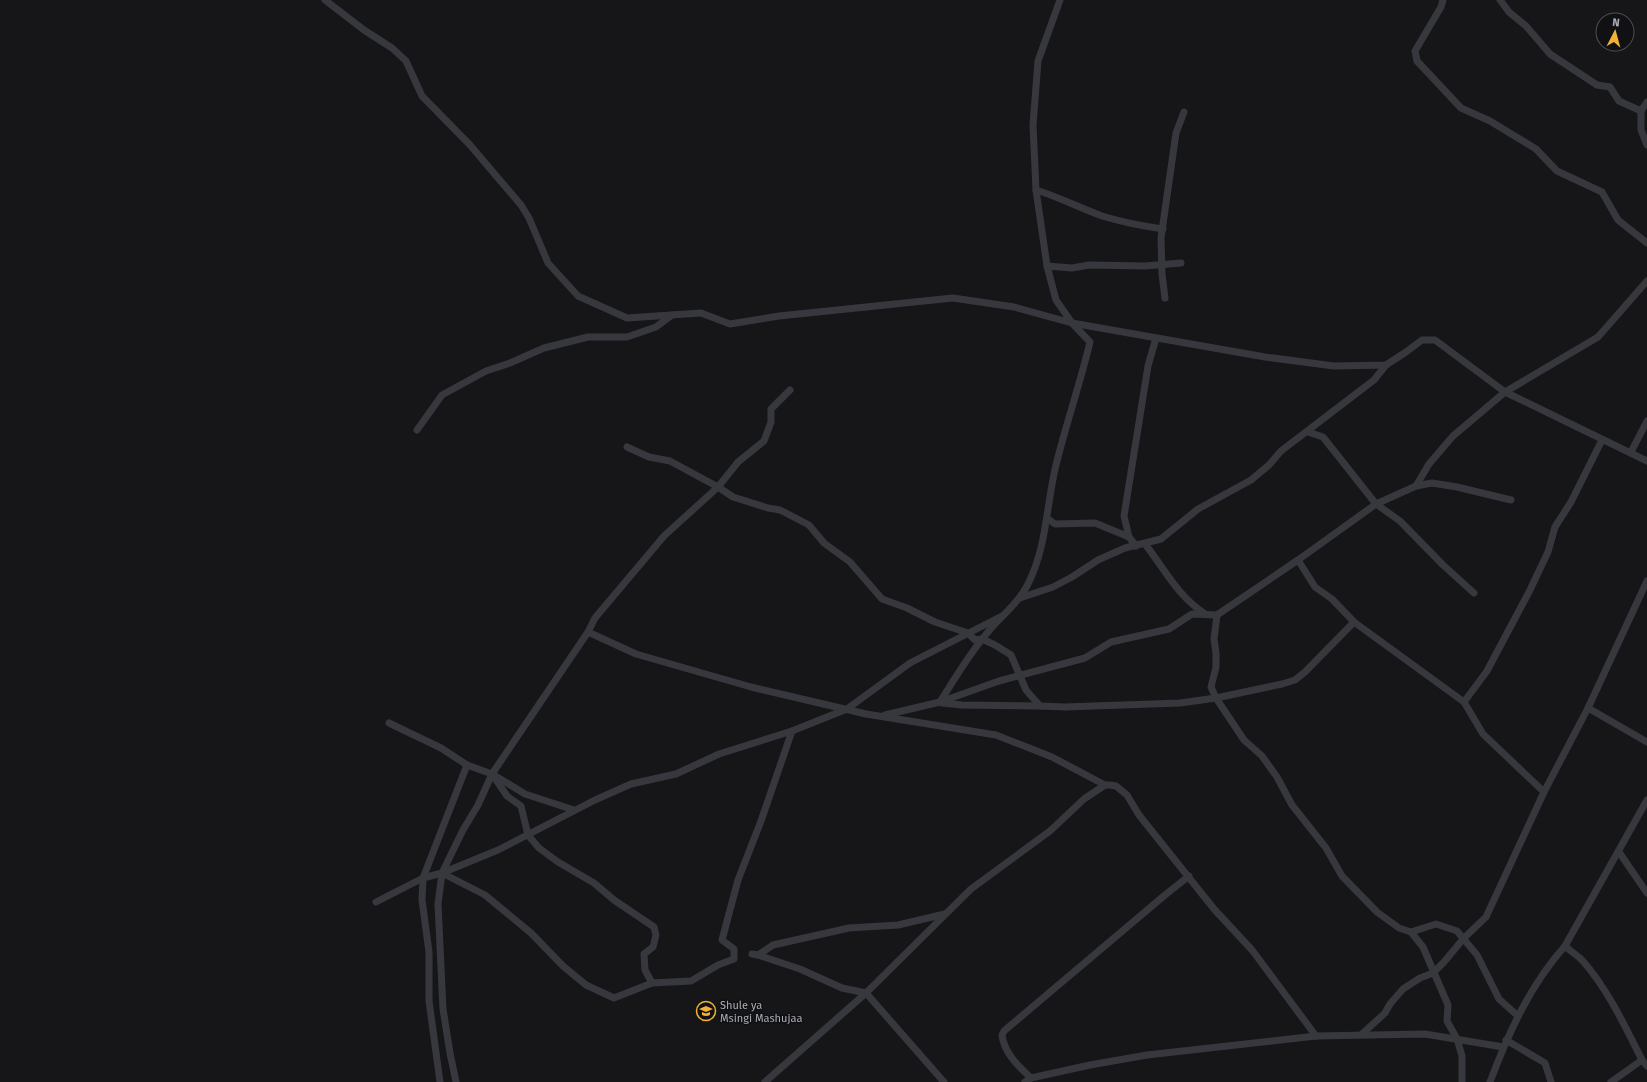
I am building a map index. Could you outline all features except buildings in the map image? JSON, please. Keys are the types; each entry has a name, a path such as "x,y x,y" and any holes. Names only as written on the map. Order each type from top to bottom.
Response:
{"street":[{"path":"325,0 364,30 392,48 406,61 422,96 470,145 521,204 529,218 548,263 578,296 627,318 701,313 730,324 779,316 882,304 952,298 1014,307 1072,323 1265,357 1334,366 1386,365"},
{"path":"940,702 973,650 1020,598 1038,560 1048,519 1056,466 1081,380 1090,342 1072,323 1056,300 1047,266 1036,190 1033,125 1038,61 1060,0"},
{"path":"1443,0 1441,7 1415,51 1417,61 1461,108 1490,121 1536,150 1557,171 1602,192 1618,220 1647,243"},
{"path":"1500,0 1509,12 1526,26 1550,54 1597,85 1610,87 1619,101 1641,111"},
{"path":"1647,102 1641,111 1641,130 1647,145"},
{"path":"1165,298 1162,264 1163,229 1176,133 1184,112"},
{"path":"1036,190 1100,215 1128,224 1163,229"},
{"path":"1047,266 1072,268 1089,265 1181,263"},
{"path":"1416,486 1429,464 1453,436 1505,392 1598,337 1647,281"},
{"path":"418,430 442,395 486,371 510,363 544,348 588,337 626,337 656,327 672,315"},
{"path":"1136,546 1129,537 1124,516 1148,366 1156,338"},
{"path":"1020,598 1053,587 1098,560 1125,548 1161,539 1198,509 1251,480 1269,465 1281,451 1308,432 1374,380 1386,365 1422,340 1435,340 1505,392 1647,461"},
{"path":"456,1082 443,1009 438,904 442,874 463,830 478,804 492,774 588,632 595,618 664,536 718,487 738,462 764,441 771,422 771,409 790,390"},
{"path":"1630,452 1647,421"},
{"path":"1308,432 1323,437 1376,504 1400,521 1443,565 1474,593"},
{"path":"1464,702 1487,671 1529,592 1548,552 1555,527 1571,502 1602,440"},
{"path":"627,447 649,457 670,461 718,487 733,497 768,508 780,510 809,525 824,543 850,562 882,599 907,608 935,622 968,634 975,640 982,639 1011,655 1026,690 1040,706"},
{"path":"881,716 940,702 1000,681 1085,658 1111,642 1169,629 1192,614 1217,615 1298,560 1376,504 1416,486 1432,483 1457,487 1511,500"},
{"path":"1048,519 1055,524 1095,523 1129,537"},
{"path":"1145,544 1158,560 1176,589 1191,605 1205,614"},
{"path":"1298,560 1315,587 1332,599 1354,622 1464,702 1483,734 1544,792"},
{"path":"1362,1034 1385,1012 1403,989 1420,978 1433,973 1464,938 1486,917 1544,792 1588,708 1647,581"},
{"path":"376,902 423,878 442,874 498,850 574,810 631,784 676,774 719,754 792,731 847,709 910,663 1006,614"},
{"path":"1217,615 1214,639 1216,667 1212,687 1216,698 1244,740 1262,756 1277,777 1292,805 1326,848 1342,876 1377,912 1399,928 1411,932 1423,947 1448,1005 1447,1022 1457,1039 1462,1056 1462,1082"},
{"path":"940,702 962,705 1065,707 1180,703 1216,698 1295,680 1305,672 1354,622"},
{"path":"588,632 636,654 670,665 751,686 881,716 996,735 1052,757 1105,785 1116,786 1127,795 1139,815 1214,909 1252,950 1316,1036"},
{"path":"1588,708 1647,742"},
{"path":"389,723 441,748 466,765 492,774 525,794 574,810"},
{"path":"442,874 485,895 531,933 563,966 586,985 614,998 652,982 691,981 718,965 734,959 734,949 722,940 738,880 761,821 792,731"},
{"path":"440,1082 429,1001 429,952 422,900 423,878 466,765"},
{"path":"492,774 508,796 521,806 528,835 539,848 594,884 614,900 654,927 656,935 653,947 644,954 645,970 652,982"},
{"path":"765,1082 866,993 971,889 1050,831 1084,799 1105,785"},
{"path":"1490,1082 1503,1047 1518,1016 1551,962 1565,946 1647,800"},
{"path":"1619,852 1647,893"},
{"path":"1189,876 1004,1031 1002,1040 1028,1080 1090,1065 1147,1055 1316,1036 1425,1034 1503,1047"},
{"path":"944,1082 866,993 842,988 800,969 755,955 773,945 849,928 898,925 945,914"},
{"path":"1411,932 1436,924 1457,931 1478,955 1499,999 1518,1016"},
{"path":"1565,946 1581,959 1593,975 1618,1013 1642,1060 1647,1066"},
{"path":"1506,1040 1545,1063 1551,1082"},
{"path":"1611,1082 1642,1060"}],"place":[{"name":"Shule ya Msingi Mashujaa","path":"706,1011"}]}
